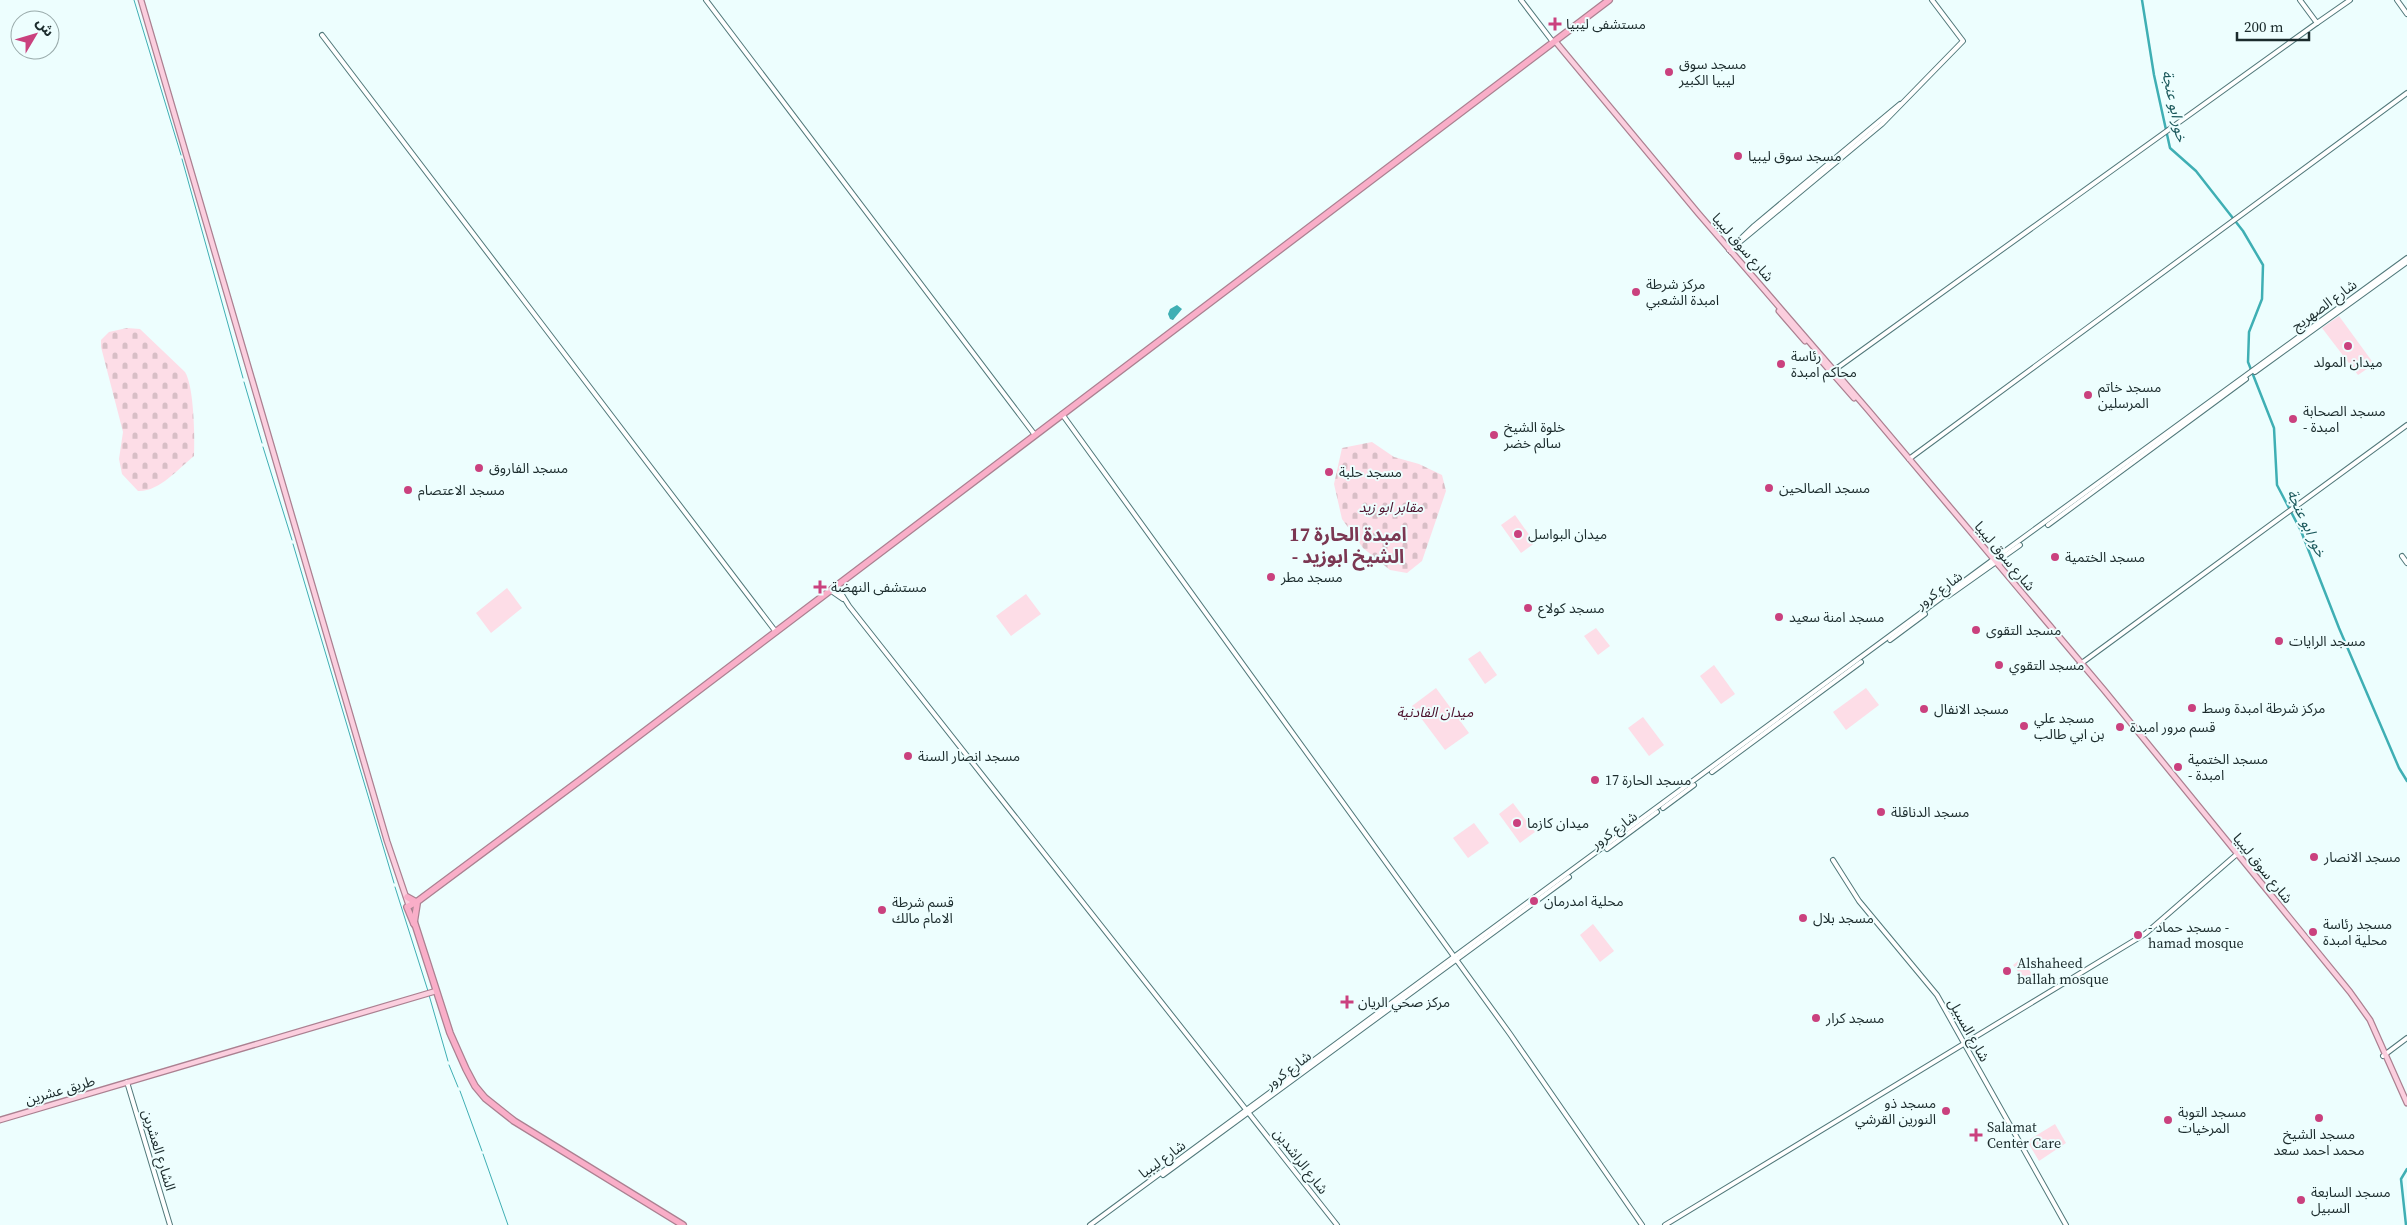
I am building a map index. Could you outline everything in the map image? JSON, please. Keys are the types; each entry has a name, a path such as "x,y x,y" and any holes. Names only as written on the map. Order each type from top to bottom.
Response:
{"highway":[{"path":"684,1225 514,1121 485,1098 475,1086 461,1059 431,992 414,924 408,908 776,632 1035,434 1555,43 1609,0"},
{"path":"405,894 417,902"},
{"path":"414,924 417,902"}],"main road":[{"path":"141,0 408,908"},
{"name":"شارع سوق ليبيا","path":"1555,43 1908,459 1993,563"},
{"name":"شارع سوق ليبيا","path":"1833,371 2080,664 2359,1008 2370,1026 2407,1103"},
{"path":"1993,563 2002,557"},
{"name":"طريق عشرين","path":"0,1120 431,992"},
{"name":"شارع سوق ليبيا","path":"2384,1055 2407,1109"}],"street":[{"path":"706,0 1035,434"},
{"path":"1523,0 1555,43"},
{"path":"1730,249 1906,101 1963,41 1932,0"},
{"path":"2300,0 2317,23"},
{"path":"1833,371 2350,0"},
{"path":"2397,0 2407,14"},
{"path":"322,35 776,632"},
{"path":"1908,459 2407,93"},
{"name":"شارع الصهريج","path":"2252,373 2407,260"},
{"path":"2002,557 2252,373"},
{"name":"شارع كرور","path":"1248,1112 2252,373"},
{"path":"1062,414 1510,1034 1642,1225"},
{"path":"2080,664 2407,425"},
{"path":"2402,556 2407,563"},
{"path":"836,585 850,606"},
{"path":"830,590 850,606"},
{"name":"شارع الراشدين","path":"850,606 1338,1225"},
{"path":"1665,1225 2145,934 2236,855"},
{"name":"شارع السبيل","path":"1833,860 1859,901 1932,987 2066,1225"},
{"path":"2384,1055 2407,1038"},
{"name":"الشارع العشرين","path":"127,1082 170,1225"},
{"name":"شارع ليبيا","path":"1092,1225 1248,1112"}],"green space":[{"name":"ميدان المولد","path":"2339,316 2374,364 2358,375 2322,328"},
{"path":"127,328 140,329 185,372 190,388 194,425 194,456 161,484 138,491 122,474 119,459 123,432 101,347 101,340 109,332"},
{"name":"مقابر ابو زيد","path":"1372,442 1394,457 1419,464 1442,475 1446,491 1422,561 1407,573 1390,570 1363,548 1342,519 1334,484 1342,448"},
{"name":"ميدان البواسل","path":"1515,515 1535,543 1521,553 1501,525"},
{"path":"507,588 522,608 491,633 476,613"},
{"path":"1026,594 1041,614 1011,636 996,616"},
{"path":"1596,628 1610,646 1598,655 1584,636"},
{"path":"1480,651 1497,675 1485,684 1468,659"},
{"path":"1714,665 1735,694 1721,704 1700,676"},
{"name":"ميدان الفادنية","path":"1436,688 1469,733 1445,750 1412,706"},
{"path":"1866,688 1879,705 1846,730 1833,712"},
{"path":"1643,717 1664,745 1649,756 1628,728"},
{"name":"ميدان كازما","path":"1513,803 1535,832 1520,843 1499,814"},
{"path":"1474,823 1489,843 1468,858 1453,838"},
{"path":"1593,924 1614,951 1600,962 1580,935"},
{"path":"2022,958 2033,976 2025,981 2013,965"},
{"path":"2055,1124 2066,1143 2039,1161 2027,1141"}],"water":[{"path":"1177,305 1182,309 1173,320 1170,319 1168,314 1170,309"}],"waterway":[{"path":"134,0 181,155"},
{"name":"خور ابو عنجة","path":"2142,0 2154,75 2170,148 2196,171 2243,231 2263,265 2262,299 2249,332 2248,362 2274,428 2277,485 2301,531 2339,628 2399,768 2407,781"},
{"path":"182,159 243,378"},
{"path":"244,382 262,443"},
{"path":"263,447 292,540"},
{"path":"293,544 394,883"},
{"path":"395,887 428,991"},
{"path":"429,995 448,1061"},
{"path":"449,1065 458,1087"},
{"path":"460,1091 482,1151"},
{"path":"483,1154 508,1225"},
{"name":"خور ابو عنجة","path":"2406,1225 2401,1179 2407,1169"}],"place":[{"name":"مستشفى ليبيا","path":"1555,24"},
{"name":"مسجد سوق ليبيا الكبير","path":"1669,72"},
{"name":"مسجد سوق ليبيا","path":"1738,156"},
{"name":"مركز شرطة امبدة الشعبي","path":"1636,292"},
{"name":"ميدان المولد","path":"2348,346"},
{"name":"رئاسة محاكم امبدة","path":"1781,364"},
{"name":"مسجد خاتم المرسلين","path":"2088,395"},
{"name":"مسجد الصحابة - امبدة","path":"2293,419"},
{"name":"خلوة الشيخ سالم خضر","path":"1494,435"},
{"name":"مسجد الفاروق","path":"479,468"},
{"name":"مسجد حلبة","path":"1329,472"},
{"name":"مسجد الصالحين","path":"1769,488"},
{"name":"مسجد الاعتصام","path":"408,490"},
{"name":"ميدان البواسل","path":"1518,534"},
{"name":"مسجد الختمية","path":"2055,557"},
{"name":"مسجد مطر","path":"1271,577"},
{"name":"مستشفى النهضة","path":"820,587"},
{"name":"مسجد كولاع","path":"1528,608"},
{"name":"مسجد امنة سعيد","path":"1779,617"},
{"name":"مسجد التقوى","path":"1976,630"},
{"name":"مسجد الرايات","path":"2279,641"},
{"name":"مسجد التقوي","path":"1999,665"},
{"name":"مركز شرطة امبدة وسط","path":"2192,708"},
{"name":"مسجد الانفال","path":"1924,709"},
{"name":"مسجد علي بن ابي طالب","path":"2024,726"},
{"name":"قسم مرور امبدة","path":"2120,727"},
{"name":"مسجد انصار السنة","path":"908,756"},
{"name":"مسجد الختمية - امبدة","path":"2178,767"},
{"name":"مسجد الحارة 17","path":"1595,780"},
{"name":"مسجد الدناقلة","path":"1881,812"},
{"name":"ميدان كازما","path":"1517,823"},
{"name":"مسجد الانصار","path":"2314,857"},
{"name":"محلية امدرمان","path":"1534,901"},
{"name":"قسم شرطة الامام مالك","path":"882,910"},
{"name":"مسجد بلال","path":"1803,918"},
{"name":"مسجد رئاسة محلية امبدة","path":"2313,932"},
{"name":"- مسجد حماد - hamad mosque","path":"2138,935"},
{"name":"Alshaheed ballah mosque","path":"2007,971"},
{"name":"مركز صحي الريان","path":"1347,1002"},
{"name":"مسجد كرار","path":"1816,1018"},
{"name":"مسجد ذو النورين القرشي","path":"1946,1111"},
{"name":"مسجد الشيخ محمد احمد سعد","path":"2319,1118"},
{"name":"مسجد التوبة المرخيات","path":"2168,1120"},
{"name":"Salamat Center Care","path":"1976,1135"},
{"name":"مسجد السابعة السبيل","path":"2301,1200"}],"district":[{"name":"امبدة الحارة 17 - الشيخ ابوزيد","path":"1348,545"}]}
